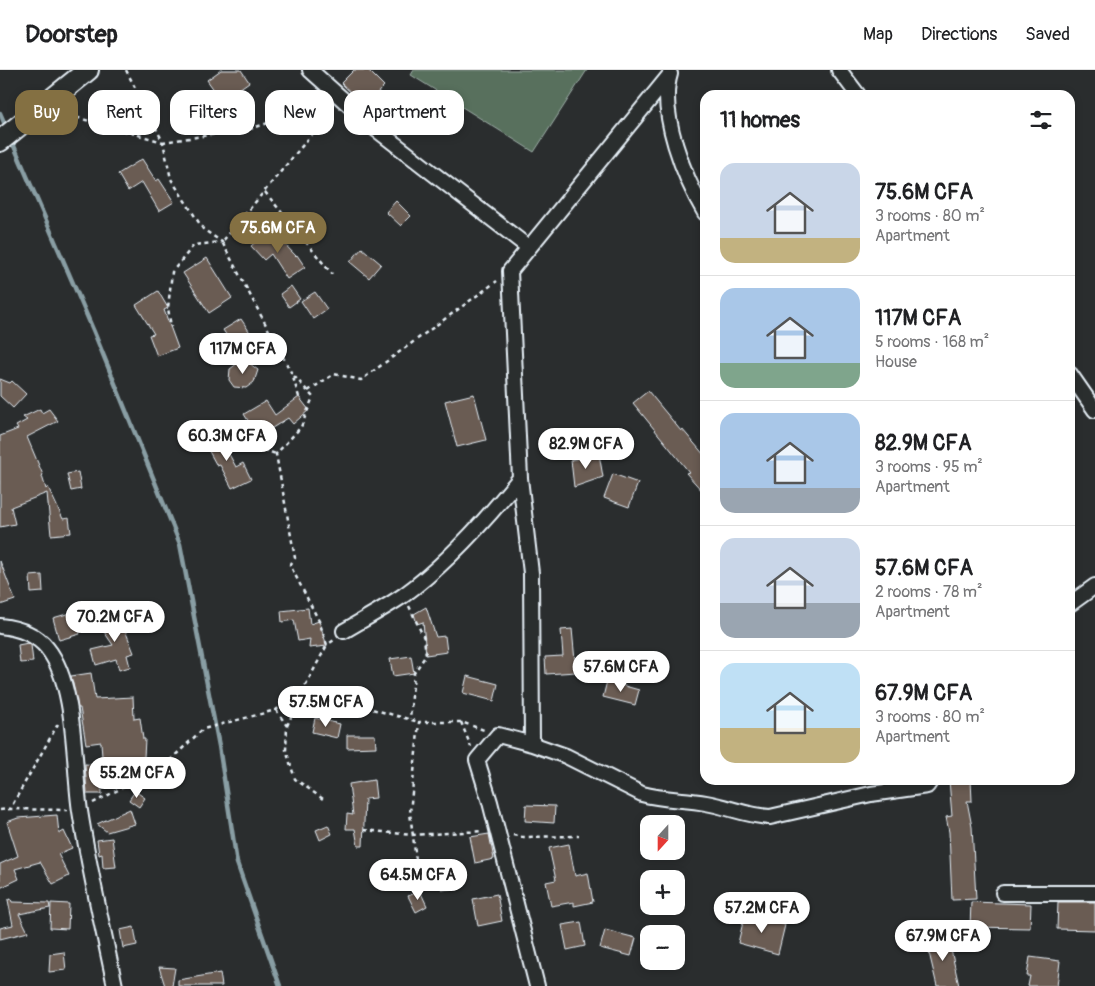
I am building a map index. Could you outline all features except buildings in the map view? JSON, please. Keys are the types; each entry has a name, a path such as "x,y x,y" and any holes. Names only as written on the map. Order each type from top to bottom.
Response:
{"street":[{"path":"63,90 88,70"},
{"path":"310,70 377,130 528,248"},
{"path":"839,70 854,90"},
{"path":"671,73 667,114 670,131 695,197 700,205"},
{"path":"532,744 531,574 520,478 510,271 671,73"},
{"path":"1075,381 1095,410"},
{"path":"344,631 404,595 454,551 493,511 520,478"},
{"path":"1075,600 1095,586"},
{"path":"0,626 23,631 38,640 48,649 61,675 68,706 80,810 115,986"},
{"path":"537,986 477,760 498,735 566,756 642,794 655,798 708,803 754,816 785,814 871,794 928,785"},
{"path":"1003,893 1095,893"}],"path":[{"path":"126,70 163,142 171,179 203,229 222,242 292,374 298,397"},
{"path":"78,118 163,142 250,129 342,98"},
{"path":"171,327 168,308 172,272 194,245 222,242 342,98"},
{"path":"265,192 332,274"},
{"path":"308,392 334,374 362,380 510,271"},
{"path":"276,454 301,427 313,397 292,374"},
{"path":"218,434 276,454"},
{"path":"276,454 294,558 290,565 319,621 327,646"},
{"path":"404,595 424,638 426,655 414,673 410,719"},
{"path":"323,799 295,779 286,750 288,726 303,690 327,646 344,631"},
{"path":"303,690 420,722 461,722 498,735"},
{"path":"0,810 80,810 164,766 203,729 276,710 303,690"},
{"path":"10,809 68,706"},
{"path":"276,710 288,726"},
{"path":"420,722 410,813 420,891"},
{"path":"461,722 477,760"},
{"path":"364,830 412,835 497,830 522,837 578,836"}],"green space":[{"path":"414,70 587,70 534,152 464,108 464,90 435,90 411,75"}],"waterway":[{"path":"0,113 7,129"},
{"path":"11,139 94,332 180,544 219,746 237,863 280,986"}]}
